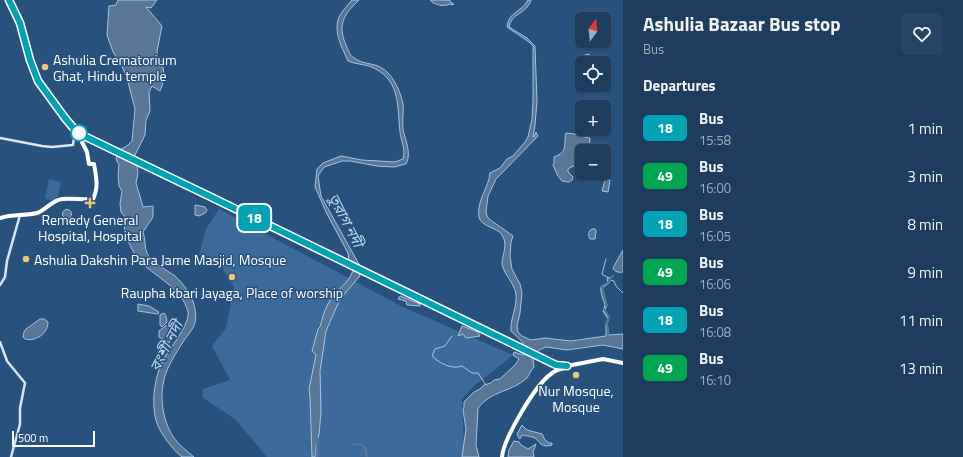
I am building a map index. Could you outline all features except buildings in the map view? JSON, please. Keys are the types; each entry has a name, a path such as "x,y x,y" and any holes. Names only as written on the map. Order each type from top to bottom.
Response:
{"highway":[{"path":"9,0 20,23 30,60 38,81 75,130 82,135 559,366 567,366 603,359 623,362"},
{"path":"0,218 39,212 48,205 62,199 93,199 97,190 97,180 94,164 89,164 87,152 82,142 82,135"},
{"path":"502,457 506,441 529,400 540,384 555,368 552,362"},
{"path":"552,372 576,364"}],"street":[{"path":"0,138 42,146 73,145 75,130"},
{"path":"0,285 5,277 7,261 20,214"},
{"path":"0,342 7,361 25,383 20,408 20,424 11,457"}],"shaded area":[{"path":"118,0 157,0 151,8 146,7 162,26 157,51 158,59 162,61 164,72 162,87 160,91 152,86 149,92 150,111 146,120 145,135 135,155 138,173 136,183 143,207 153,206 153,217 143,232 147,253 155,263 175,276 182,283 188,291 194,304 196,315 195,324 168,368 163,386 162,404 166,422 174,438 194,457 182,457 171,446 157,423 154,406 156,379 159,370 166,355 184,328 188,317 188,312 185,303 174,289 144,265 137,257 128,241 124,223 125,217 121,212 120,204 122,191 119,186 119,165 116,159 119,150 127,146 132,141 135,109 127,78 121,64 113,52 107,35 109,6 116,5"},
{"path":"352,0 359,0 346,15 342,26 343,38 352,57 362,62 376,65 385,70 396,84 403,104 403,129 408,146 408,160 406,164 394,167 342,161 324,167 318,176 321,196 360,266 360,276 340,299 326,331 320,371 321,412 319,435 316,444 315,457 312,457 309,389 316,355 312,351 318,329 327,307 331,299 350,277 354,266 349,260 348,253 327,214 315,187 317,169 323,163 341,156 362,160 395,162 403,159 404,156 397,102 392,85 379,71 369,66 348,61 337,33 340,15"},
{"path":"430,0 450,0 450,2 454,4 439,5"},
{"path":"528,0 531,0 529,5 510,22 509,27 527,38 535,46 537,101 533,137 536,132 538,136 496,179 488,196 486,212 489,219 513,236 510,256 512,269 520,284 522,293 517,326 518,332 522,336 531,340 545,338 571,341 606,336 606,324 608,319 603,311 605,305 601,287 608,283 607,278 610,278 609,283 602,288 607,305 604,312 609,318 607,324 609,335 623,334 623,349 603,345 567,350 546,347 539,350 533,359 534,367 527,378 516,386 495,394 483,402 478,408 476,445 479,457 462,457 466,429 463,410 464,402 484,385 500,379 515,365 519,359 513,355 514,352 523,355 525,354 525,347 519,338 511,331 516,304 516,295 513,286 502,266 505,248 504,238 500,232 486,225 480,220 479,206 490,173 500,168 507,159 513,156 528,137 532,119 533,46 507,27 510,18"},
{"path":"566,133 590,138 589,144 575,144 575,167 573,166 568,169 568,172 573,177 569,182 562,181 553,165 554,157 562,153 564,150"},
{"path":"49,179 61,182 57,201 45,199"},
{"path":"605,180 610,180 608,192 602,191"},
{"path":"195,205 205,207 207,210 199,216 195,215"},
{"path":"219,209 403,307 513,355 474,386 462,399 463,457 267,457 236,420 202,397 203,389 230,380 212,346 226,328 234,287 222,268 199,255 206,229"},
{"path":"65,210 69,210 71,214 69,218 65,218 63,216 63,212"},
{"path":"592,229 595,229 596,231 595,239 590,239 589,236 589,232"},
{"path":"623,250 623,272 619,272 613,268"},
{"path":"400,296 420,304 420,306 407,305 406,301 398,299"},
{"path":"138,304 149,306 159,312 158,314 138,311"},
{"path":"164,313 167,322 162,327 160,325 160,315"},
{"path":"40,319 44,319 48,322 46,330 37,338 29,340 25,339 23,337 26,329"},
{"path":"167,325 170,326 172,330 172,338 169,343 159,337 159,331"},
{"path":"462,326 478,332 480,336 466,338 463,334 458,336"},
{"path":"522,425 527,430 542,434 545,440 552,443 552,445 543,445 535,438 530,436 522,435 520,439 517,434"},
{"path":"514,441 519,442 528,449 536,444 533,452 534,457 508,457 509,450"}],"waterway":[{"path":"606,259 602,274 610,278"},
{"path":"606,305 602,286 609,282 610,278 613,276"},
{"path":"610,280 614,281 616,286 623,293"},
{"path":"604,309 609,317 607,322 608,334"},
{"path":"452,336 445,346 435,349 432,356 446,365 454,367 462,366 472,373 478,373 486,385"},
{"name":"তুরাগ নদী","path":"317,439 317,457"},
{"path":"354,444 362,445 365,448 367,457"}],"bus line":[{"name":"18","path":"9,0 19,18 30,60 38,81 65,118 75,130 82,135 556,365 567,366"}],"place":[{"name":"Ashulia Crematorium Ghat, Hindu temple","path":"45,67"},
{"name":"Remedy General Hospital, Hospital","path":"90,203"},
{"name":"Ashulia Dakshin Para Jame Masjid, Mosque","path":"26,259"},
{"name":"Raupha kbari Jayaga, Place of worship","path":"232,277"},
{"name":"Nur Mosque, Mosque","path":"576,375"}],"water label":[{"name":"বংশী নদী","path":"166,346"}]}
